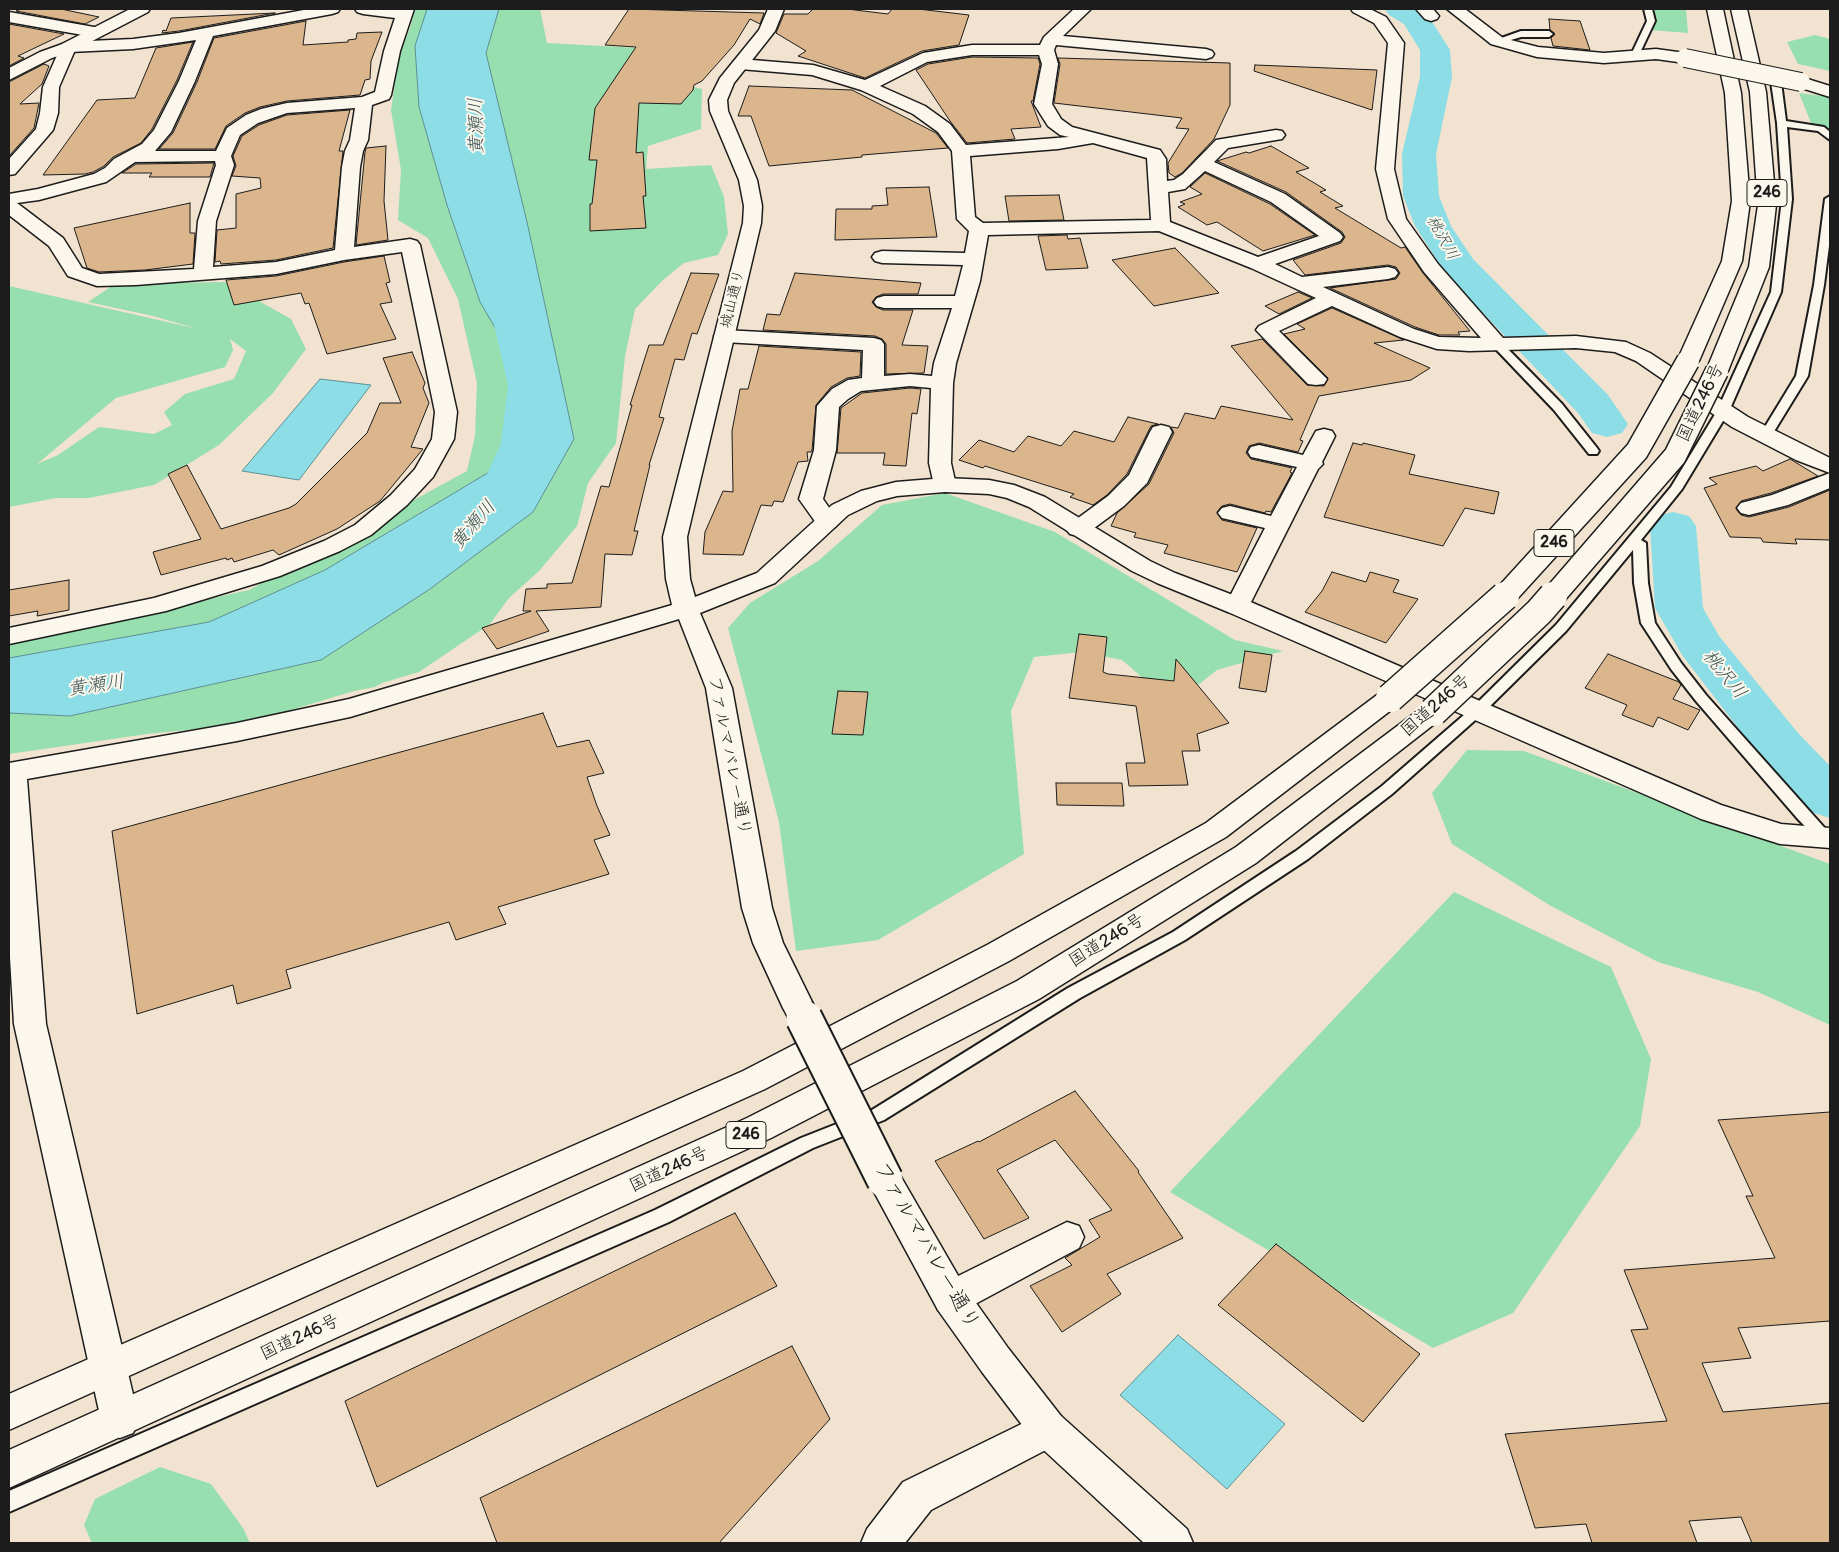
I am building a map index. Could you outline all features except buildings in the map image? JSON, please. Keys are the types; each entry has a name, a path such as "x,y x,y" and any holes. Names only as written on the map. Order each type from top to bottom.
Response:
{"main road":[{"path":"9,75 46,55 68,48 94,32 142,9"},
{"path":"68,48 133,44 206,34 332,9"},
{"path":"203,273 207,221 226,165 222,156 233,132 252,119 267,112 287,108 364,102 383,95 392,52 405,11 363,9"},
{"name":"城山通り","path":"686,609 678,579 675,537 752,223 753,206 748,180 719,111 718,100 726,82 767,31 776,9"},
{"path":"1048,45 1083,9"},
{"path":"1359,9 1380,20 1396,43 1385,169 1397,219 1431,268 1502,343"},
{"path":"1455,9 1497,41 1536,52 1604,58 1656,54 1685,58 1801,82 1830,92"},
{"name":"国道246号","path":"9,1412 754,1080 998,953 1216,830 1390,698 1514,589 1637,451 1688,361 1732,261 1741,201 1733,92 1715,9"},
{"name":"国道246号","path":"9,1469 759,1128 1028,990 1246,855 1433,712 1539,612 1675,456 1717,371 1759,267 1768,205 1758,92 1739,9"},
{"path":"9,17 94,32"},
{"path":"9,199 39,194 100,178 111,172 120,163 148,148 162,132 206,34"},
{"path":"867,86 923,58 972,50 1048,45 1206,54"},
{"path":"1048,45 1050,64 1043,104 1054,122 1066,131 1154,154 1157,159 1161,225"},
{"path":"9,170 44,130 49,113 51,87 68,48"},
{"path":"740,64 813,70 867,86 919,110 944,128 961,151 966,219 979,229 1161,225 1302,283 1407,333 1437,343 1576,342 1618,346 1643,357 1723,410 1766,435 1830,466"},
{"path":"344,254 351,168 354,150 359,140 364,102"},
{"path":"1159,188 1179,184 1190,178 1222,144 1276,135"},
{"path":"961,151 1058,144 1092,139"},
{"path":"132,157 222,156"},
{"path":"1204,164 1278,198 1333,237 1258,264"},
{"path":"9,206 56,242 75,272 96,280 136,279 276,268 344,254 410,245 446,412 443,439 425,472 399,500 363,530 332,546 271,571 157,605 9,636"},
{"path":"945,485 940,463 942,383 945,363 964,302 979,229"},
{"path":"882,257 974,259"},
{"path":"1302,283 1388,273"},
{"path":"1316,379 1266,330 1333,298"},
{"path":"884,302 964,302"},
{"path":"724,336 874,344 873,382"},
{"path":"827,522 812,499 825,450 828,406 840,394 856,385 910,380 942,383"},
{"path":"1078,529 1116,501 1139,478 1161,432"},
{"path":"1238,606 1312,464 1324,436"},
{"path":"1259,452 1312,464"},
{"path":"1749,508 1780,500 1830,480"},
{"path":"120,1420 30,1024 11,772 237,732 350,708 686,609 766,578 840,510 869,496 896,489 945,485 988,487 1014,492 1037,502 1078,529 1141,566 1238,606 1477,712 1711,812 1780,834 1828,838"},
{"path":"1230,513 1280,525"},
{"name":"ファルマバレー通り","path":"686,609 720,688 757,908 768,943 885,1180 951,1298 995,1360 1048,1429 1173,1543"},
{"path":"951,1298 1067,1238"},
{"path":"881,1543 918,1496 1048,1429"}],"lane":[{"path":"1634,57 1651,21 1648,9"},
{"path":"1497,41 1521,34 1549,34"},
{"path":"9,1502 662,1216 807,1143 878,1115 1074,993 1179,936 1302,855 1387,790 1477,712 1561,628 1676,489 1723,410 1776,292 1787,199 1782,123 1776,82"},
{"path":"1782,123 1821,129 1830,137"},
{"path":"1766,435 1802,376 1824,286 1830,199"},
{"path":"1502,343 1558,407 1593,451"},
{"path":"1639,543 1641,583 1648,623 1691,685 1751,756 1828,838"}],"green space":[{"path":"415,9 540,9 547,43 657,49 636,72 702,89 701,129 648,146 646,169 711,165 724,197 728,234 718,255 684,263 663,280 635,309 625,356 616,443 588,483 577,526 539,571 509,598 490,624 419,672 382,683 375,687 354,691 245,724 147,734 9,754 9,641 51,634 249,590 467,471 475,436 477,383 458,299 428,238 398,220 401,170 391,110 399,54 410,28"},
{"path":"1652,9 1686,9 1688,33 1650,30"},
{"path":"1815,35 1830,39 1830,71 1798,64 1787,42"},
{"path":"1799,93 1830,97 1830,131 1811,123"},
{"path":"225,282 291,319 306,349 273,393 219,445 154,485 89,498 56,498 9,507 9,286 198,329 153,316 88,302 115,284","holes":["230,339 246,351 234,379 185,394 164,412 172,425 154,434 99,427 58,455 37,464 116,398 225,367 233,350"]},
{"path":"945,493 1055,532 1235,640 1283,651 1217,670 1184,696 1152,686 1122,660 1082,652 1034,657 1011,711 1024,854 878,940 796,951 779,822 728,628 750,603 818,561 882,505"},
{"path":"1467,750 1524,751 1830,864 1830,1025 1758,992 1658,962 1551,906 1452,844 1432,793"},
{"path":"1454,892 1611,967 1651,1059 1640,1126 1513,1313 1433,1348 1170,1192"},
{"path":"160,1467 211,1484 243,1528 250,1543 92,1543 84,1525 95,1499"}],"water":[{"path":"427,9 499,9 486,53 527,222 574,439 533,512 430,589 321,660 70,716 9,713 9,658 209,622 325,570 501,465 541,406 480,302 447,205 419,107 415,46"},
{"path":"320,379 371,385 299,480 242,471"},
{"path":"1178,1335 1285,1424 1227,1489 1120,1395"}],"waterway":[{"name":"桃沢川","path":"1400,9 1415,18 1435,50 1436,77 1419,154 1421,196 1433,226 1459,266 1593,404 1607,424"},
{"name":"黄瀬川","path":"498,499 522,443 528,385 510,312"},
{"name":"桃沢川","path":"1673,526 1679,608 1699,644 1780,746 1830,799"}]}
